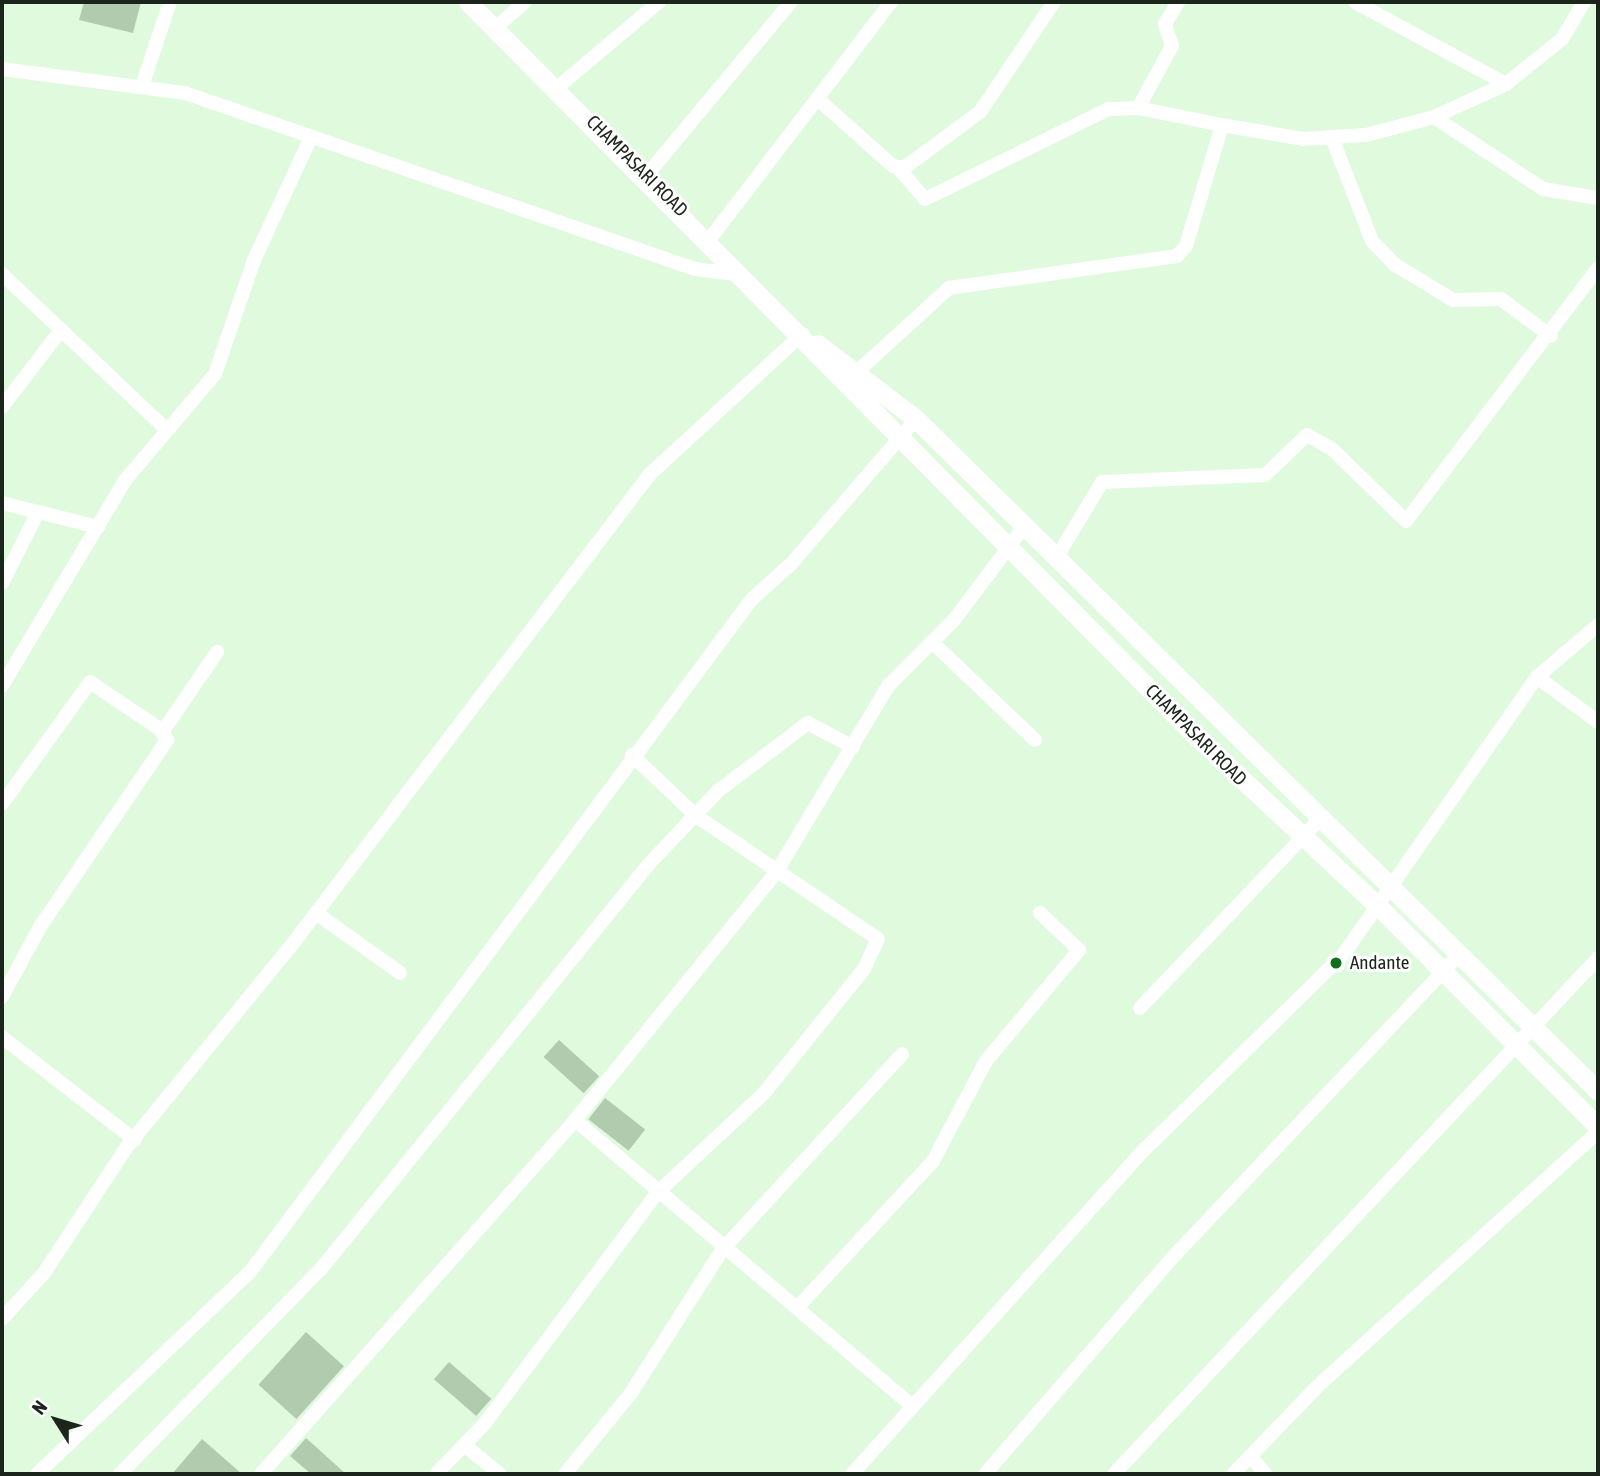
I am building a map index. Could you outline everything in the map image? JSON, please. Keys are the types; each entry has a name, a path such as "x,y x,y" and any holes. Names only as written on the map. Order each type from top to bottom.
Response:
{"main road":[{"name":"CHAMPASARI ROAD","path":"468,2 558,87 746,276 898,439 1009,546 1300,838 1380,908 1598,1130"},
{"name":"CHAMPASARI ROAD","path":"802,334 858,371 916,419 1319,820 1396,887 1598,1091"}],"street":[{"path":"143,83 170,2"},
{"path":"495,28 526,2"},
{"path":"558,87 659,2"},
{"path":"646,176 791,2"},
{"path":"709,240 820,101 891,2"},
{"path":"898,167 908,166 980,111 1054,2"},
{"path":"1138,108 1172,46 1165,24 1178,2"},
{"path":"1355,2 1506,84"},
{"path":"820,101 898,167 928,198 1109,109 1138,108 1303,139 1332,138 1434,117 1506,84 1562,39 1584,2"},
{"path":"2,69 143,83 311,137 695,269 746,276"},
{"path":"1434,117 1543,189 1598,198"},
{"path":"858,371 949,288 1177,256 1186,246 1222,125"},
{"path":"2,686 98,527 164,427 215,374 254,260 311,137"},
{"path":"1332,138 1372,241 1394,264 1453,300 1501,299 1551,336"},
{"path":"1055,560 1102,482 1265,475 1307,435 1332,449 1406,521 1551,336 1598,268"},
{"path":"2,274 164,427"},
{"path":"2,407 61,330"},
{"path":"2,1320 44,1273 135,1140 316,913 650,474 802,334"},
{"path":"37,1474 250,1272 632,755 752,599 916,419"},
{"path":"2,503 98,527"},
{"path":"2,583 38,512"},
{"path":"261,1474 575,1120 777,871 888,686 932,642 1023,528"},
{"path":"852,1474 910,1404 1145,1149 1343,955 1396,887 1454,787 1537,677 1598,625"},
{"path":"932,642 1035,740"},
{"path":"159,728 217,652"},
{"path":"1537,677 1598,722"},
{"path":"2,804 90,682 159,728 167,740 40,927 2,997"},
{"path":"120,1474 321,1269 473,1077 695,816 808,723 853,747"},
{"path":"436,1474 464,1445 658,1192 764,1093 864,969 878,939 695,816 632,755"},
{"path":"1140,1009 1319,820"},
{"path":"316,913 400,973"},
{"path":"797,1308 933,1161 986,1061 1079,950 1041,913"},
{"path":"985,1474 1174,1256 1460,954"},
{"path":"1114,1474 1598,958"},
{"path":"2,1037 135,1140"},
{"path":"565,1474 631,1393 722,1250 902,1054"},
{"path":"575,1120 722,1250 797,1308 910,1404"},
{"path":"1233,1474 1321,1383 1598,1130"},
{"path":"464,1445 500,1474"},
{"path":"1251,1456 1265,1474"}],"building":[{"path":"84,2 141,2 133,33 79,20"},
{"path":"559,1040 599,1076 584,1093 544,1057"},
{"path":"605,1098 645,1129 629,1151 588,1119"},
{"path":"306,1332 344,1366 296,1419 258,1385"},
{"path":"449,1362 491,1399 476,1416 434,1379"},
{"path":"306,1438 346,1474 311,1474 290,1456"},
{"path":"202,1439 242,1474 172,1474"}],"place":[{"name":"Andante","path":"1336,963"}]}
